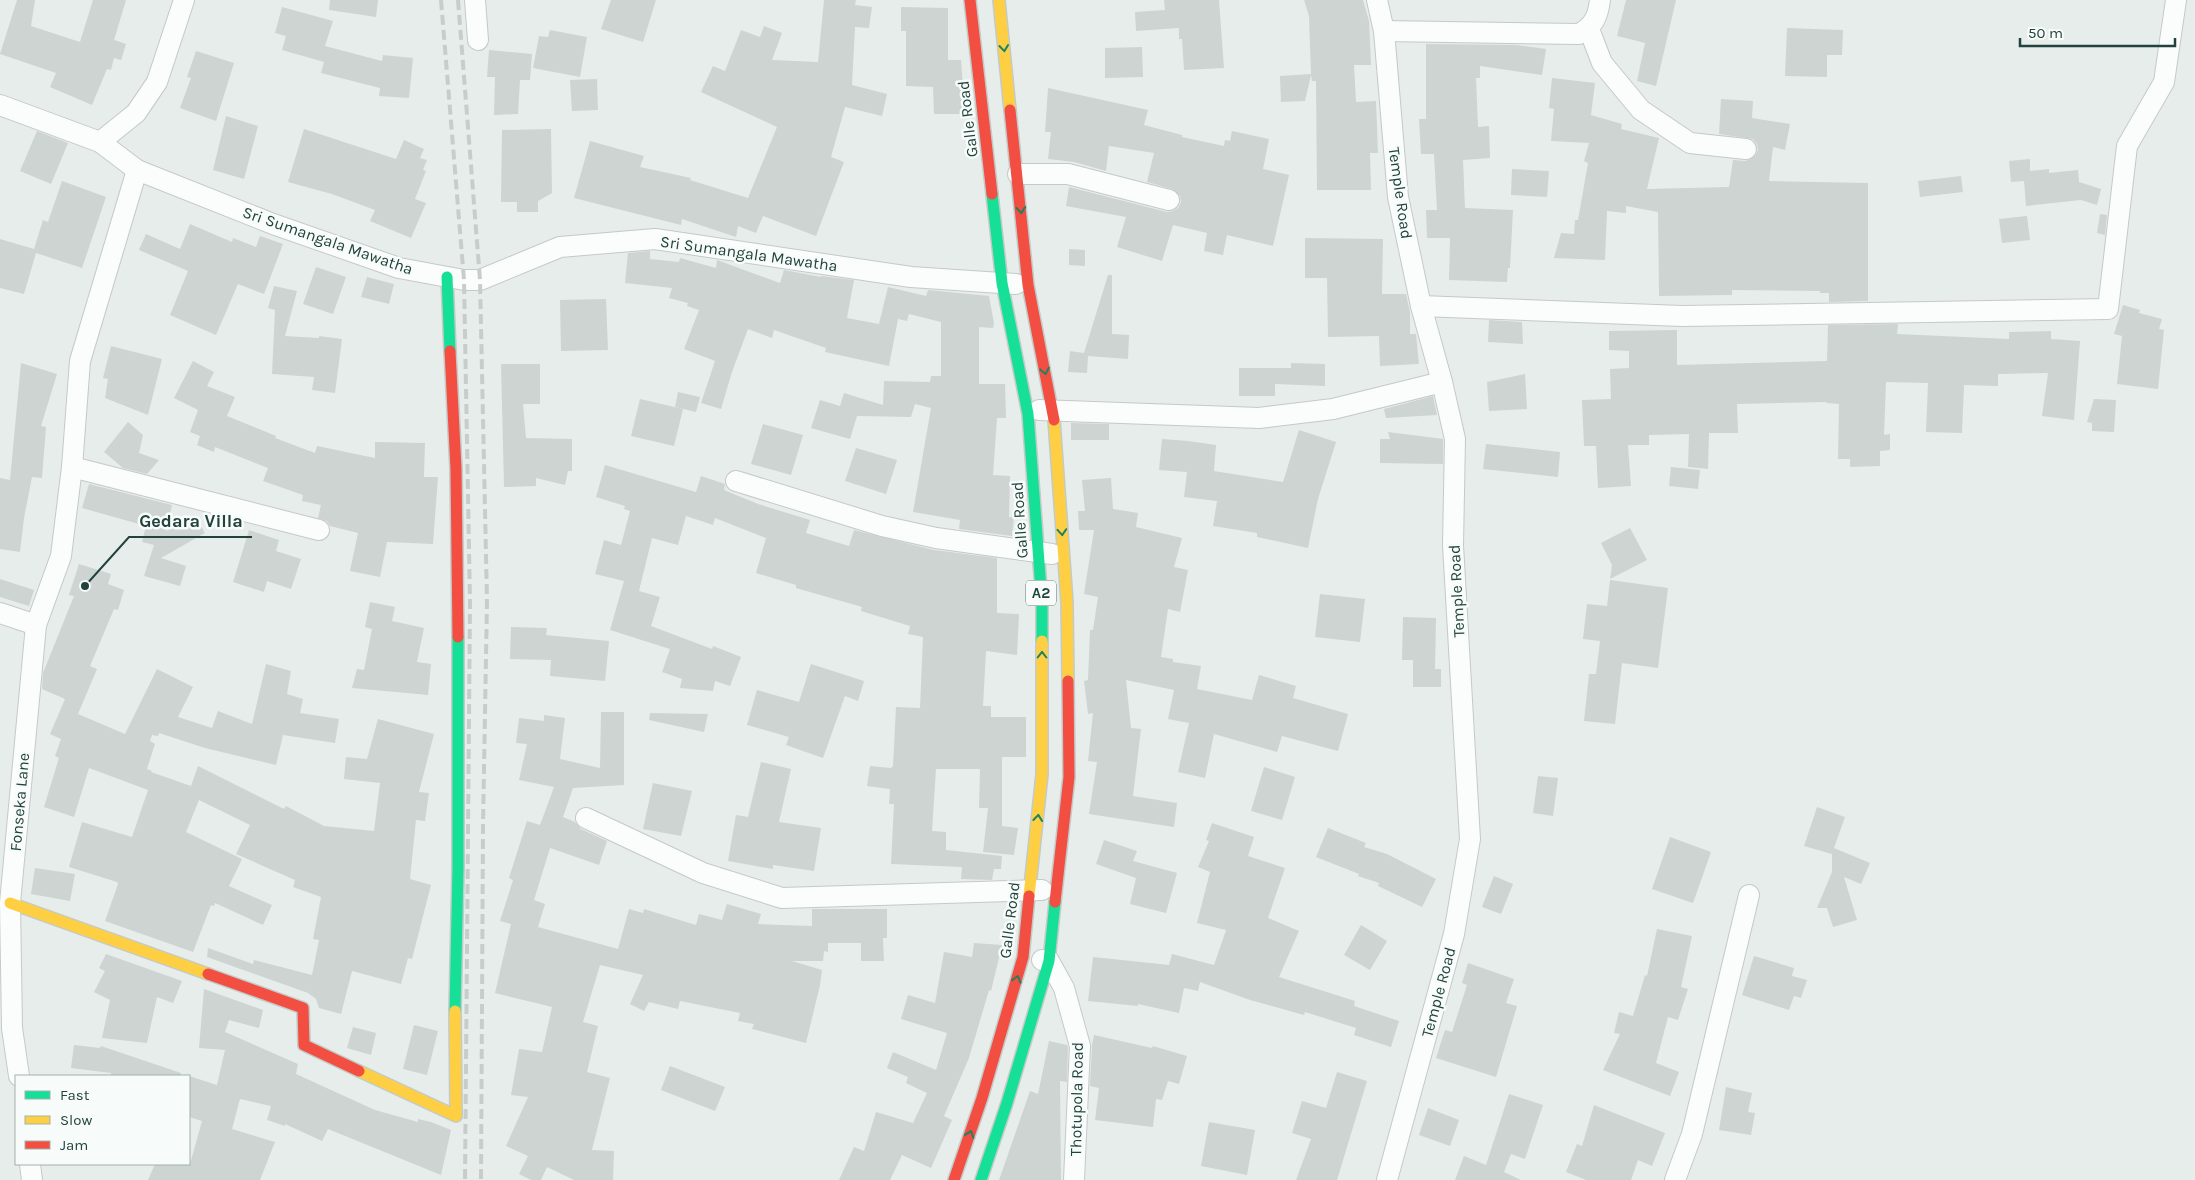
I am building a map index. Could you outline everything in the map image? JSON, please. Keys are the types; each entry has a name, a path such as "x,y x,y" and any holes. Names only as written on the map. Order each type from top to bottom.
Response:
{"main road":[{"name":"Galle Road","path":"954,1180 982,1098 1023,957 1042,774 1042,604 1027,410 1002,283 970,0"},
{"name":"A2","path":"980,1180 1007,1103 1049,961 1069,777 1067,602 1053,410 1028,285 999,0"},
{"path":"10,903 303,1008 304,1045 456,1116 455,1017 458,778 456,469 447,277"}],"street":[{"path":"100,142 136,113 158,82 184,0"},
{"path":"475,0 478,40"},
{"name":"Temple Road","path":"1377,0 1384,31 1398,197 1421,306 1442,382 1455,440 1453,546 1470,838 1454,934 1387,1180"},
{"path":"1384,31 1579,34 1589,29 1598,15 1600,0"},
{"path":"1421,306 1682,316 2108,309 2127,146 2164,82 2176,0"},
{"path":"1589,29 1602,63 1641,110 1690,143 1746,149"},
{"name":"Sri Sumangala Mawatha","path":"0,105 100,142 137,170 274,224 398,268 447,277 480,280 560,247 654,239 911,277 1028,285"},
{"name":"Fonseka Lane","path":"18,1075 12,1028 10,903 36,625 61,556 72,467 80,361 137,170"},
{"path":"1018,174 1068,174 1169,200"},
{"path":"1027,410 1200,418 1260,418 1333,409 1442,382"},
{"path":"72,467 318,530"},
{"path":"736,481 882,526 936,538 1064,556"},
{"path":"0,613 36,625"},
{"path":"586,818 702,873 782,898 1057,889"},
{"path":"1674,1180 1692,1134 1749,895"},
{"path":"1023,957 1049,961"},
{"name":"Thotupola Road","path":"1049,961 1064,988 1080,1046 1074,1180"},
{"path":"30,1165 32,1180"}],"building":[{"path":"17,0 35,0 31,26 80,42 93,0 126,0 114,40 126,44 121,60 114,58 111,70 107,69 92,105 50,87 56,73 0,54"},
{"path":"330,0 378,0 376,17 329,10"},
{"path":"611,0 656,0 643,42 601,29"},
{"path":"824,0 856,0 855,5 872,7 869,28 855,27 852,85 887,94 882,116 845,107 831,157 844,162 816,236 763,216 756,233 738,226 736,237 682,219 681,225 574,198 590,141 644,156 640,167 691,178 690,180 748,198 777,127 701,92 713,66 725,71 741,30 760,37 764,26 782,33 772,60 818,62"},
{"path":"1164,0 1219,0 1224,68 1184,70 1182,39 1179,39 1179,28 1136,31 1135,12 1165,10"},
{"path":"1304,0 1363,0 1369,21 1371,65 1354,65 1356,102 1376,101 1378,153 1370,153 1371,190 1317,190 1316,81 1312,81 1311,75 1305,101 1281,102 1280,76 1311,74 1309,16"},
{"path":"1626,0 1676,0 1656,86 1637,81 1645,43 1617,36"},
{"path":"282,7 333,21 325,46 382,61 383,55 413,58 409,98 379,96 380,88 321,73 324,62 282,50 286,36 275,33"},
{"path":"901,7 948,8 948,60 961,60 965,114 934,114 933,87 906,86 906,31 901,31"},
{"path":"1787,28 1843,30 1842,55 1827,55 1827,77 1785,76"},
{"path":"550,30 587,37 580,77 533,68 539,36 548,37"},
{"path":"1426,44 1516,45 1546,49 1542,75 1480,66 1480,78 1476,78 1478,127 1489,126 1490,158 1463,160 1465,208 1513,210 1510,268 1508,268 1507,282 1449,280 1450,238 1427,238 1426,210 1437,210 1434,154 1421,154 1419,119 1426,119"},
{"path":"1142,47 1143,77 1105,78 1105,48"},
{"path":"489,50 532,54 530,80 520,80 518,114 494,115 495,77 487,77"},
{"path":"196,51 234,63 216,121 180,108 191,78 187,77"},
{"path":"1552,78 1595,83 1591,115 1622,124 1621,129 1659,138 1647,189 1729,187 1733,160 1745,161 1755,156 1758,150 1757,144 1753,139 1719,134 1721,99 1753,101 1752,118 1790,124 1785,150 1773,147 1769,181 1868,183 1868,301 1829,302 1829,293 1820,293 1820,291 1732,290 1732,295 1659,296 1658,212 1626,206 1626,213 1607,211 1605,260 1554,258 1561,233 1574,234 1575,220 1578,220 1588,163 1584,161 1589,143 1551,141 1554,109 1549,108"},
{"path":"597,79 598,110 572,111 570,80"},
{"path":"1048,88 1148,110 1144,125 1182,135 1182,137 1224,146 1225,140 1230,141 1232,131 1269,139 1263,169 1289,175 1273,246 1227,235 1223,255 1204,251 1207,233 1173,225 1162,261 1117,247 1126,217 1066,206 1069,187 1167,212 1178,208 1181,202 1180,196 1172,189 1147,182 1154,153 1109,146 1106,171 1074,162 1048,159 1051,132 1045,132"},
{"path":"226,116 258,126 244,179 213,170"},
{"path":"304,129 396,159 404,140 424,149 420,158 427,160 423,170 426,171 415,199 426,203 411,238 370,221 375,210 332,194 288,182"},
{"path":"551,129 552,193 538,201 538,212 517,212 517,202 501,202 502,130"},
{"path":"37,131 68,143 51,184 20,171"},
{"path":"2030,159 2030,171 2049,169 2049,173 2078,170 2079,182 2101,189 2097,205 2081,200 2026,206 2024,181 2011,182 2009,161"},
{"path":"1512,169 1549,171 1547,197 1511,195"},
{"path":"1961,176 1963,192 1920,197 1918,181"},
{"path":"62,181 106,197 82,268 36,253 24,294 0,288 0,239 34,249 43,220 48,222"},
{"path":"2100,214 2107,215 2105,235 2097,233"},
{"path":"2027,216 2030,240 2002,243 1999,219"},
{"path":"190,224 232,242 233,238 256,247 260,236 283,244 264,294 238,284 216,335 170,315 188,271 139,250 146,234 180,249"},
{"path":"1305,238 1383,239 1382,294 1406,294 1410,312 1410,334 1416,334 1419,364 1380,366 1379,336 1328,337 1327,278 1305,278"},
{"path":"1069,249 1085,250 1085,266 1069,265"},
{"path":"650,251 650,259 679,262 680,258 716,268 717,260 780,283 784,270 821,277 854,280 847,318 879,324 888,287 926,296 928,290 989,296 994,323 993,328 979,327 979,384 1005,384 1006,418 997,418 993,475 1010,476 1009,517 1014,517 1012,536 959,529 960,520 913,512 931,408 915,404 911,417 857,416 850,439 811,428 820,400 840,406 844,393 883,405 884,381 930,382 931,376 941,376 941,322 909,314 907,321 898,319 889,366 825,352 826,348 774,330 772,338 748,329 721,409 701,403 715,361 684,349 699,310 687,306 688,303 669,298 672,288 625,283 628,253"},
{"path":"316,267 346,277 333,314 303,304"},
{"path":"1108,275 1112,275 1112,334 1129,335 1128,359 1088,356 1087,373 1068,372 1070,351 1084,353"},
{"path":"367,277 394,284 389,304 361,297"},
{"path":"274,286 297,291 285,336 319,338 319,336 342,339 335,393 312,390 314,377 272,374 275,310 268,308"},
{"path":"606,299 608,350 561,351 560,300"},
{"path":"2123,305 2140,310 2139,313 2162,319 2159,329 2164,330 2158,389 2117,384 2122,336 2114,334"},
{"path":"1489,320 1522,322 1523,344 1488,342"},
{"path":"1898,324 1897,334 2009,339 2009,332 2051,331 2051,339 2080,341 2074,420 2042,416 2048,373 1998,374 1998,386 1964,385 1962,433 1926,432 1928,383 1886,382 1884,435 1890,434 1890,450 1880,451 1880,466 1850,467 1850,459 1838,459 1839,404 1826,402 1737,404 1738,433 1709,433 1708,469 1688,467 1689,434 1649,435 1649,445 1628,445 1631,486 1598,488 1596,446 1584,446 1582,400 1611,399 1610,369 1629,368 1629,351 1609,350 1609,331 1677,330 1677,365 1827,361 1828,325"},
{"path":"111,346 162,359 148,415 105,398 108,379 103,378"},
{"path":"193,361 214,372 207,386 235,397 227,416 276,436 275,438 315,453 317,446 375,458 375,442 425,443 424,477 438,477 433,544 387,542 380,577 350,571 358,533 330,526 327,521 318,518 321,505 302,501 303,495 263,481 268,468 215,447 214,452 197,445 200,436 190,432 198,410 174,398"},
{"path":"21,363 57,374 41,426 46,427 42,478 32,477 20,552 0,549 0,478 10,480"},
{"path":"1291,363 1325,364 1325,386 1275,384 1275,396 1239,396 1239,368 1291,368"},
{"path":"501,364 540,364 540,404 523,404 526,438 572,439 572,471 568,471 565,485 536,478 536,486 504,487"},
{"path":"1525,374 1527,409 1489,411 1487,382"},
{"path":"678,392 700,397 696,412 675,407"},
{"path":"1433,396 1437,415 1386,418 1384,409"},
{"path":"640,399 683,409 674,446 631,436"},
{"path":"2094,399 2116,400 2114,432 2092,431 2092,423 2087,422"},
{"path":"128,422 143,435 139,453 159,460 147,474 123,468 104,452"},
{"path":"1071,423 1109,424 1109,440 1071,440"},
{"path":"763,424 803,435 791,475 751,464"},
{"path":"1299,430 1336,442 1318,499 1308,548 1257,537 1257,533 1213,526 1217,501 1184,497 1187,472 1159,470 1162,439 1188,441 1216,445 1214,471 1283,482"},
{"path":"1388,432 1443,439 1443,464 1380,463 1380,439 1390,439"},
{"path":"1486,444 1560,452 1558,477 1483,469"},
{"path":"856,448 897,460 886,494 845,481"},
{"path":"605,465 696,492 701,476 725,484 724,490 758,504 810,520 806,533 849,546 854,530 934,550 997,558 997,613 1019,614 1017,655 986,651 983,706 991,706 991,717 1026,717 1026,757 1002,757 1002,826 1018,828 1014,855 983,852 988,808 979,808 980,769 936,769 932,831 946,832 946,850 1002,856 1001,869 994,869 992,880 961,879 962,867 891,864 894,804 889,804 890,789 867,786 870,766 891,768 893,766 896,707 920,708 923,637 908,634 910,626 861,611 862,607 796,588 796,585 756,573 766,538 715,518 713,525 686,516 678,545 652,538 639,591 660,597 651,626 712,649 713,646 741,657 730,686 715,681 713,691 680,688 682,679 662,672 670,649 610,630 624,581 595,574 604,540 621,545 630,511 624,509 625,506 596,497"},
{"path":"1671,467 1700,470 1698,489 1669,486"},
{"path":"1111,478 1113,509 1138,513 1136,527 1182,538 1174,567 1188,570 1180,612 1168,609 1161,657 1173,659 1173,662 1201,666 1197,689 1252,700 1259,675 1296,686 1293,698 1348,714 1338,751 1282,736 1277,752 1214,734 1205,778 1178,772 1189,723 1168,719 1174,690 1126,680 1131,728 1141,729 1133,796 1177,803 1174,827 1089,814 1097,762 1088,761 1093,713 1088,714 1084,681 1088,680 1090,630 1093,630 1098,597 1084,594 1094,530 1079,530 1078,511 1085,511 1082,480"},
{"path":"89,484 172,505 166,531 194,515 205,533 161,558 186,566 180,586 144,576 154,545 142,542 146,526 82,508"},
{"path":"1630,528 1647,560 1610,579 1612,565 1601,543"},
{"path":"249,530 279,540 276,551 301,559 291,589 267,581 264,592 233,582"},
{"path":"79,564 111,574 108,584 124,590 118,610 114,609 90,666 97,669 78,714 125,734 157,669 193,687 178,717 212,728 218,711 252,724 266,664 291,671 287,694 303,699 300,713 339,719 335,743 283,735 276,765 205,748 159,733 158,736 152,735 150,741 155,744 147,769 151,772 191,786 198,766 284,809 286,806 324,826 374,831 380,783 344,779 346,757 367,759 378,719 434,734 419,792 429,793 425,821 416,820 410,879 431,885 412,959 408,958 401,984 352,971 341,1014 319,1008 316,999 308,993 207,957 208,948 253,964 254,960 312,975 319,940 313,939 321,897 293,887 295,880 236,854 250,825 199,800 186,832 242,859 229,886 272,905 263,925 215,903 214,906 211,905 193,952 105,921 118,884 117,882 69,867 82,822 132,837 148,790 89,768 74,817 44,807 59,758 55,756 61,739 50,734 65,699 42,689 43,673 74,596 69,595"},
{"path":"0,579 34,590 29,606 0,597"},
{"path":"1610,580 1668,588 1658,668 1622,663 1615,724 1584,721 1589,674 1596,674 1600,641 1583,639 1587,604 1607,606"},
{"path":"1320,594 1365,599 1360,642 1315,637"},
{"path":"370,602 395,607 392,621 424,628 417,662 431,664 428,695 352,688 357,669 364,670 372,629 365,627"},
{"path":"1403,617 1436,618 1435,669 1441,669 1441,687 1413,687 1413,660 1402,660"},
{"path":"511,627 547,628 546,635 609,641 605,681 550,676 551,660 510,659"},
{"path":"811,664 864,681 858,701 845,696 823,758 786,745 789,737 747,725 757,690 799,702"},
{"path":"601,712 624,712 624,785 573,788 563,817 575,822 581,829 607,841 599,865 550,848 534,900 545,904 538,927 618,949 629,909 643,913 644,909 696,925 699,914 722,920 727,904 761,914 758,924 812,926 812,909 887,909 887,938 883,938 884,961 861,961 861,943 828,943 828,952 824,951 823,961 792,961 822,970 806,1043 752,1029 754,1024 738,1021 740,1013 680,1001 678,1009 649,1002 644,1011 630,1004 643,975 600,965 583,1022 598,1026 587,1072 610,1078 592,1150 614,1151 613,1180 574,1180 547,1167 541,1180 531,1180 519,1174 528,1156 506,1146 528,1097 511,1095 519,1049 542,1052 552,1007 495,993 511,924 500,921 513,880 509,878 527,821 540,825 554,787 519,780 527,744 516,743 519,718 544,721 544,715 565,718 560,759 600,768"},
{"path":"650,713 708,714 704,732 649,720"},
{"path":"761,762 791,769 779,822 821,828 814,871 773,865 773,869 728,861 736,815 748,817"},
{"path":"1264,767 1295,777 1282,820 1251,811"},
{"path":"1538,776 1558,778 1553,816 1533,813"},
{"path":"653,783 692,791 681,836 643,829"},
{"path":"1817,807 1845,817 1834,848 1870,863 1861,884 1844,877 1857,920 1833,927 1827,908 1817,908 1832,872 1832,854 1804,846"},
{"path":"1212,823 1254,837 1248,856 1285,868 1268,918 1299,931 1279,977 1355,1001 1354,1006 1399,1021 1391,1047 1354,1035 1356,1028 1305,1012 1304,1015 1250,1000 1200,982 1198,991 1184,988 1179,1013 1138,1004 1138,1006 1088,1001 1093,957 1169,965 1172,954 1214,965 1226,930 1197,923 1210,872 1198,867 1209,841 1206,840"},
{"path":"1328,828 1366,843 1364,847 1387,854 1436,879 1422,907 1378,886 1379,883 1358,876 1359,874 1316,857"},
{"path":"1670,837 1711,852 1693,903 1652,889"},
{"path":"1104,840 1137,851 1133,861 1177,873 1166,913 1130,904 1136,878 1096,864"},
{"path":"35,868 75,874 70,901 31,894"},
{"path":"1494,876 1513,884 1501,914 1482,907"},
{"path":"1361,925 1387,941 1370,970 1344,955"},
{"path":"1657,929 1692,936 1681,987 1688,989 1678,1020 1668,1017 1656,1063 1679,1072 1670,1096 1603,1070 1620,1034 1614,1033 1619,1012 1633,1016 1645,975 1647,976"},
{"path":"974,943 1002,945 991,991 989,990 969,1058 944,1116 952,1120 931,1168 902,1155 890,1180 839,1180 854,1147 864,1151 876,1112 913,1123 927,1093 906,1083 908,1077 887,1068 893,1052 936,1070 947,1033 901,1019 908,995 935,1003 944,952 972,957"},
{"path":"106,954 182,981 173,1003 157,997 147,1043 102,1038 110,1000 94,992 105,971 99,968"},
{"path":"1754,956 1794,968 1792,976 1807,980 1801,998 1794,996 1789,1010 1742,995"},
{"path":"1468,963 1514,979 1506,1003 1517,1006 1496,1077 1436,1058 1445,1030 1452,1032 1467,985 1462,983"},
{"path":"204,989 263,1010 259,1028 229,1020 225,1032 298,1064 296,1074 375,1110 418,1122 418,1119 431,1122 451,1130 441,1175 328,1129 322,1141 285,1124 285,1126 267,1120 271,1106 240,1099 232,1129 275,1142 260,1180 148,1180 155,1165 190,1165 202,1121 190,1117 190,1076 217,1085 225,1050 199,1048"},
{"path":"414,1025 438,1031 427,1075 403,1069"},
{"path":"353,1027 376,1033 371,1055 347,1048"},
{"path":"1094,1035 1152,1048 1153,1046 1187,1056 1179,1084 1168,1081 1162,1100 1156,1099 1153,1127 1095,1120 1099,1088 1090,1086"},
{"path":"1049,1041 1067,1045 1068,1047 1067,1082 1060,1081 1061,1180 999,1180 1030,1091 1038,1094"},
{"path":"74,1045 100,1048 101,1046 181,1073 180,1075 111,1075 111,1073 71,1068"},
{"path":"670,1066 725,1087 715,1111 661,1090"},
{"path":"1337,1072 1367,1081 1337,1180 1296,1180 1311,1139 1292,1133 1302,1101 1326,1108"},
{"path":"1726,1087 1752,1093 1748,1112 1755,1113 1751,1135 1719,1130"},
{"path":"1509,1094 1543,1105 1525,1159 1511,1154 1504,1172 1521,1180 1455,1180 1464,1156 1486,1165"},
{"path":"1594,1105 1665,1133 1652,1166 1638,1160 1631,1180 1586,1180 1566,1172 1577,1144 1582,1146"},
{"path":"1428,1108 1459,1120 1450,1146 1419,1135"},
{"path":"1209,1122 1255,1130 1247,1175 1201,1166"}],"railway":[{"path":"441,0 464,280 470,603 465,1180"},
{"path":"458,0 480,280 487,601 483,826 481,1180"}],"traffic: fast":[{"path":"992,194 1002,283 1028,414 1042,603 1042,641"},
{"path":"447,277 450,351"},
{"path":"455,1011 458,868 458,637"},
{"path":"981,1180 1007,1103 1049,961 1055,902"}],"traffic: slow":[{"path":"999,0 1010,110"},
{"path":"1054,420 1067,602 1068,681"},
{"path":"1029,896 1042,774 1042,641"},
{"path":"10,903 208,974"},
{"path":"359,1071 456,1116 455,1011"}],"traffic: jam":[{"path":"970,0 992,194"},
{"path":"1010,110 1028,285 1054,420"},
{"path":"450,351 456,469 458,637"},
{"path":"1055,902 1069,777 1068,681"},
{"path":"954,1180 982,1098 1023,957 1029,896"},
{"path":"208,974 303,1008 304,1045 359,1071"}],"place":[{"name":"Gedara Villa","path":"85,586"}]}
